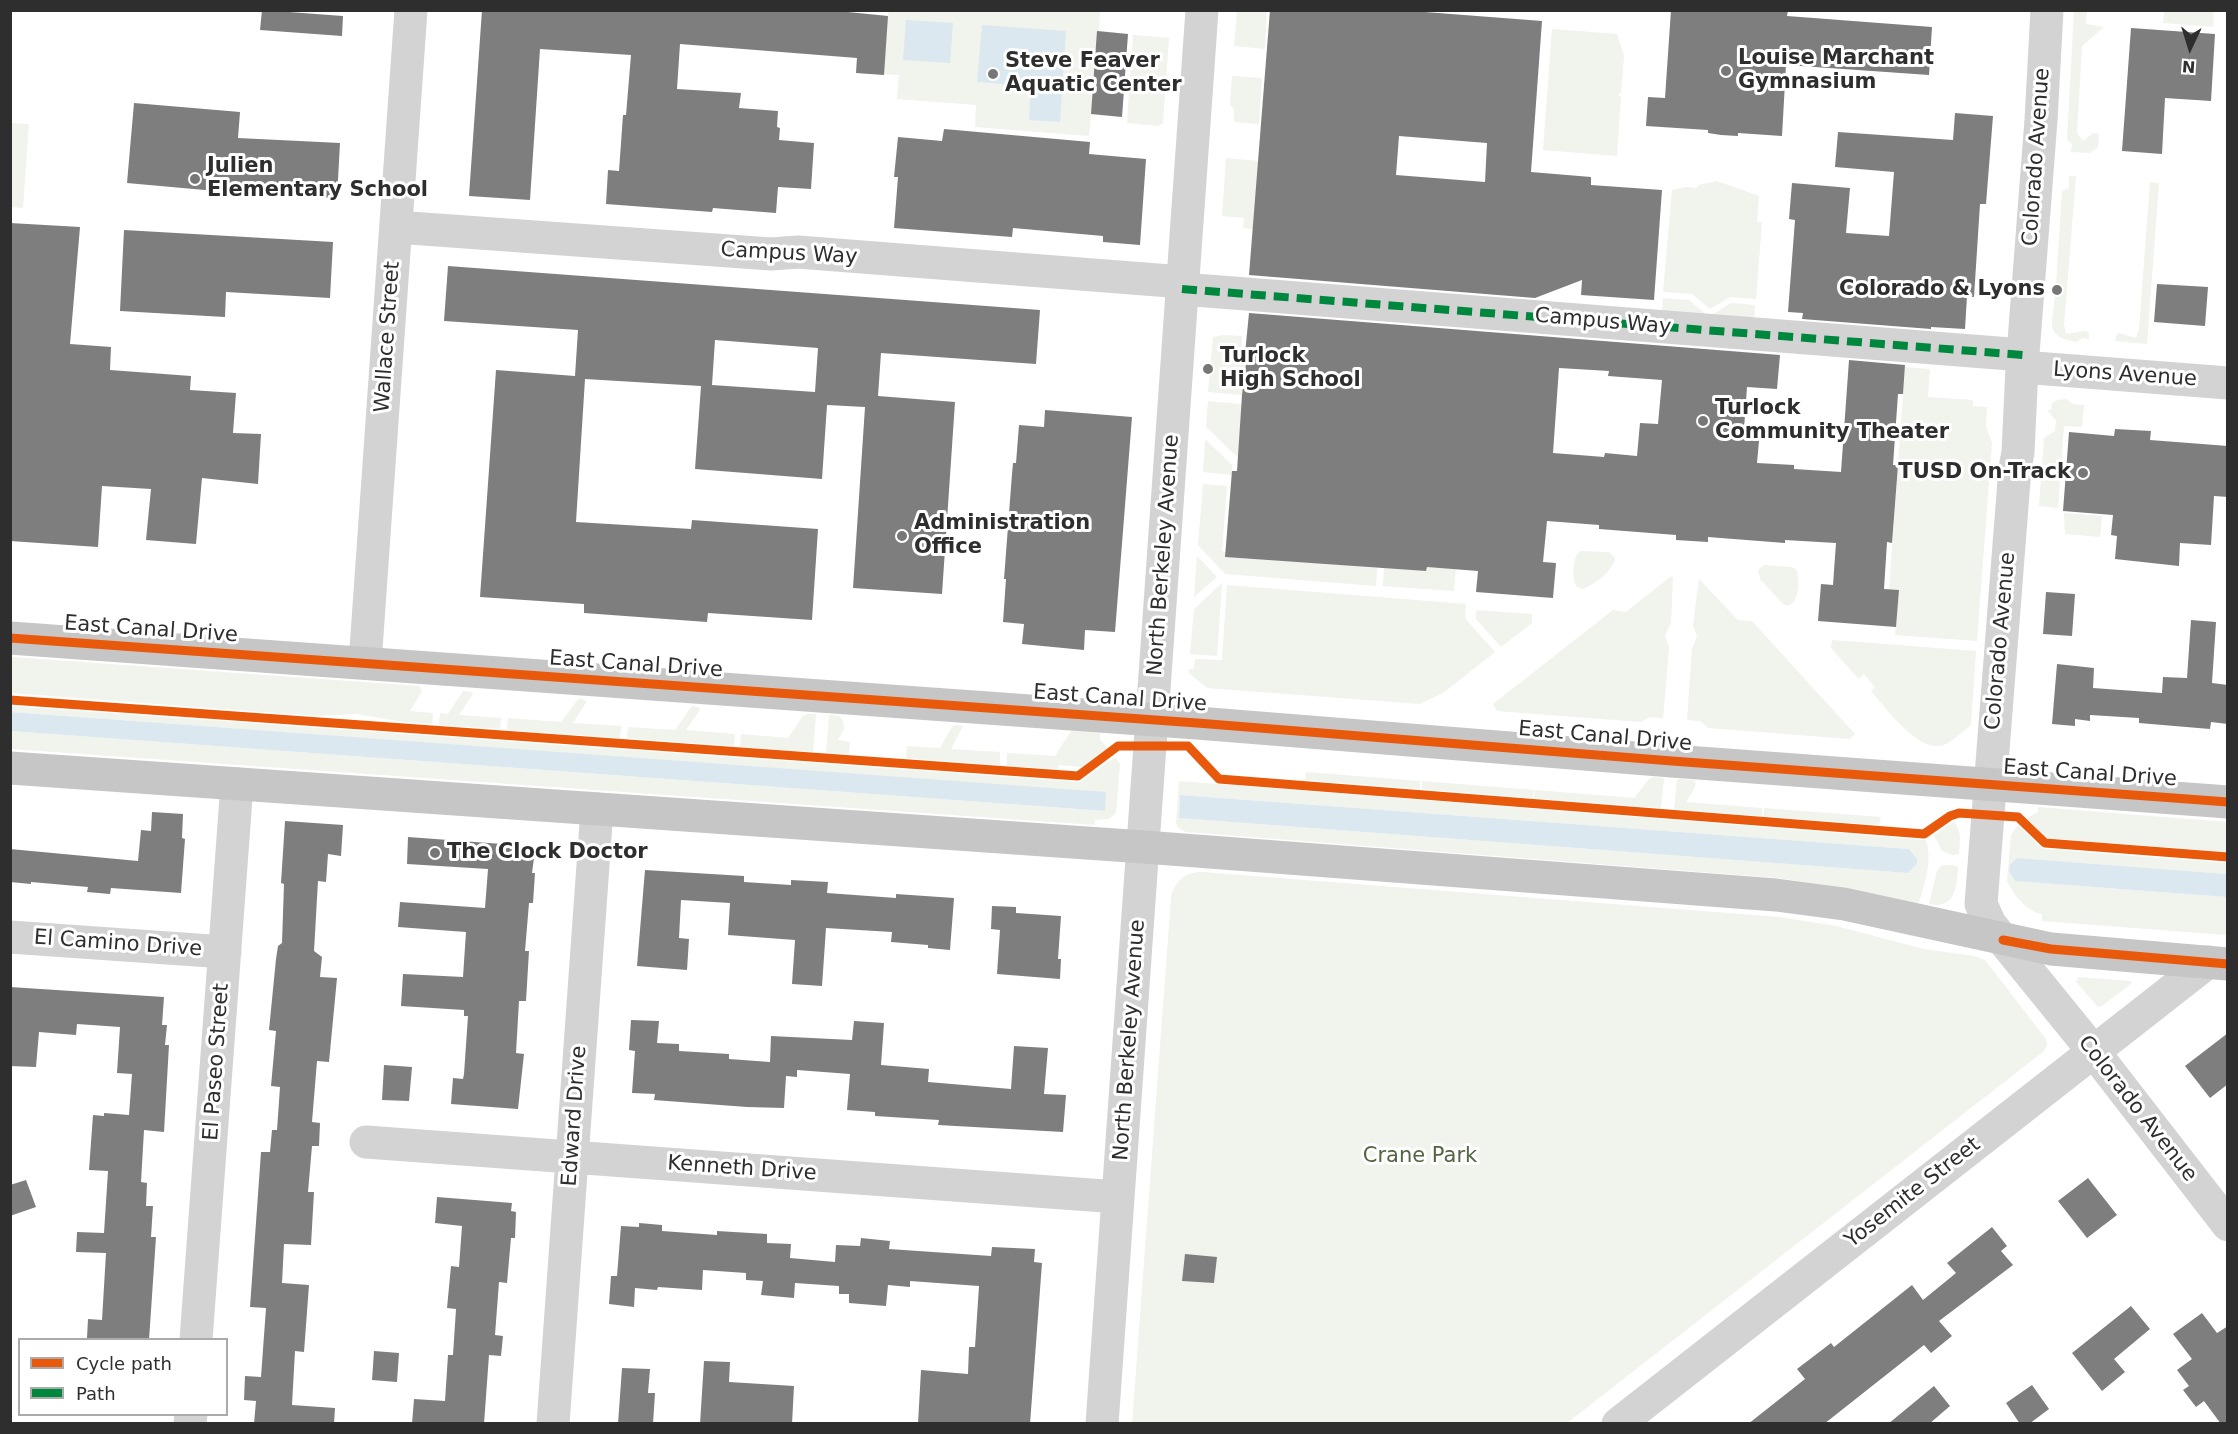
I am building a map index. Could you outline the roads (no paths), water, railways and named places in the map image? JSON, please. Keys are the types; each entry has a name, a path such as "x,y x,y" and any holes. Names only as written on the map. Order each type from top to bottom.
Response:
{"main road":[{"name":"East Canal Drive","path":"10,638 1153,720 2228,802"},
{"path":"10,768 1144,847 1792,896 1845,904 2050,950 2218,963"}],"street":[{"name":"Wallace Street","path":"365,663 411,10"},
{"name":"North Berkeley Avenue","path":"1102,1424 1203,10"},
{"name":"Colorado Avenue","path":"2047,10 2042,108 2022,361 2018,452 2014,468 1980,897 1986,917 2003,940 2094,1052 2228,1225"},
{"name":"Campus Way","path":"396,227 771,254 798,252 2022,361"},
{"name":"Lyons Avenue","path":"2022,361 2228,383"},
{"name":"El Paseo Street","path":"196,1338 237,784"},
{"name":"Edward Drive","path":"553,1424 597,809"},
{"name":"El Camino Drive","path":"10,937 225,952"},
{"name":"Yosemite Street","path":"1618,1424 2094,1052 2218,963"},
{"name":"Kenneth Drive","path":"366,1142 1118,1197"}],"place":[{"name":"Louise Marchant Gymnasium","path":"1726,71"},
{"name":"Steve Feaver Aquatic Center","path":"993,74"},
{"name":"Julien Elementary School","path":"195,179"},
{"name":"Colorado & Lyons","path":"2057,290"},
{"name":"Turlock High School","path":"1208,369"},
{"name":"Turlock Community Theater","path":"1703,421"},
{"name":"TUSD On-Track","path":"2083,473"},
{"name":"Administration Office","path":"902,536"},
{"name":"The Clock Doctor","path":"435,853"}],"park label":[{"name":"Crane Park","path":"1420,1157"}]}
